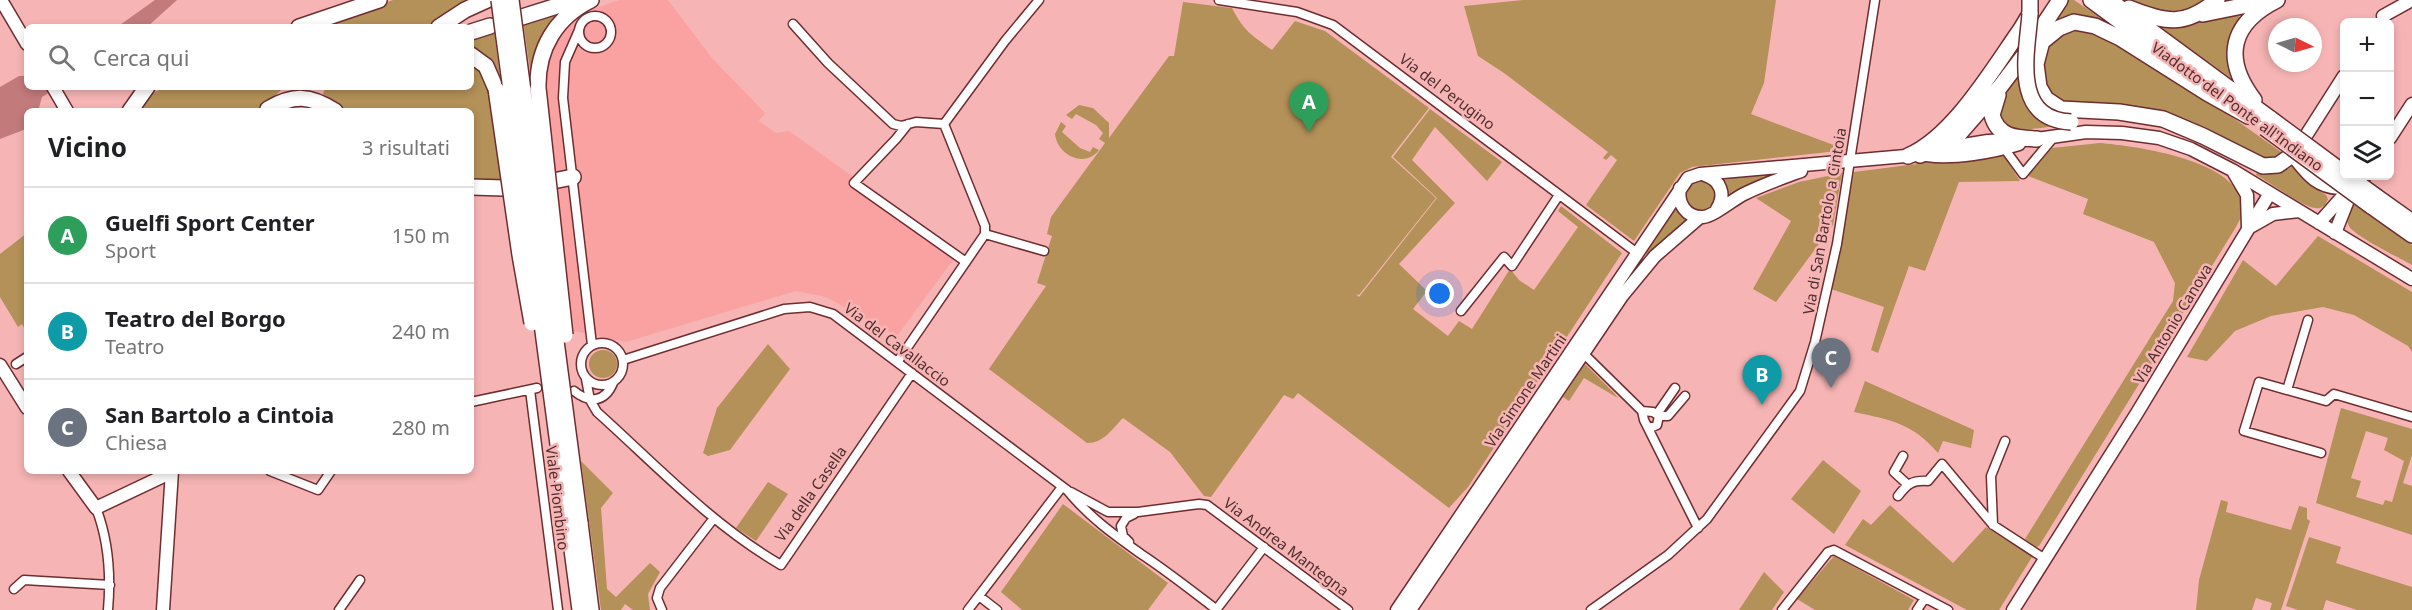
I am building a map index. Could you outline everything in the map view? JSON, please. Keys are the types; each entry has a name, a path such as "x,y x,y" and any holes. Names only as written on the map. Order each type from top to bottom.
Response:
{"highway":[{"path":"308,24 379,0"},
{"path":"444,24 486,0"},
{"path":"499,0 554,417"},
{"path":"511,0 569,446"},
{"path":"522,17 576,0"},
{"path":"580,610 569,446 565,336 538,88 538,68 550,37 569,13 591,0"},
{"path":"1914,155 1936,149 1959,134 2022,58 2060,0"},
{"name":"Viadotto del Ponte all'Indiano","path":"2091,0 2262,119 2374,202 2412,235"},
{"path":"2110,0 2161,19 2179,20 2270,0"},
{"name":"Viadotto del Ponte all'Indiano","path":"2110,0 2345,187 2412,222"},
{"path":"2200,15 2217,0"},
{"path":"2262,119 2241,80 2237,67 2236,44 2249,18 2277,0"},
{"path":"2030,7 2026,77 2028,92 2044,113 2058,120 2071,122 2118,120 2192,131"},
{"path":"1914,155 1931,144 1950,126 2016,37 2030,7"},
{"path":"2022,58 2041,45 2055,31 2070,23 2081,22 2120,38 2207,93 2262,119"},
{"path":"474,31 490,26"},
{"path":"2041,45 2036,57 2037,80 2042,95 2056,107 2065,110 2151,116 2192,131 2263,166 2278,165 2292,155"},
{"path":"474,57 486,66 495,89 526,294 554,417 591,610"},
{"path":"2000,87 1992,112 1997,127 2012,137 2037,139"},
{"path":"132,108 145,90"},
{"path":"269,108 291,90"},
{"path":"271,108 289,99 299,98 318,101 330,108"},
{"path":"553,180 573,177"},
{"path":"474,187 504,188"}],"street":[{"path":"1,0 24,39"},
{"path":"944,124 1005,41 1039,0"},
{"name":"Via del Perugino","path":"1219,0 1297,12 1333,25 1637,253"},
{"name":"Via di San Bartolo a Cintoia","path":"1591,610 1639,577 1698,528 1714,510 1800,391 1815,342 1837,244 1875,0"},
{"path":"2381,18 2387,0"},
{"path":"2383,18 2412,0"},
{"path":"579,30 580,40 593,49 604,46 610,38 611,27 604,19 593,16 584,21 579,30 565,62 562,86 592,345"},
{"path":"793,24 845,80 893,124 901,126 916,122 944,124"},
{"path":"572,48 584,44"},
{"path":"2307,134 2340,82"},
{"path":"55,90 66,108"},
{"path":"2394,132 2412,104"},
{"path":"908,124 896,140 854,183 966,262"},
{"path":"898,362 985,234 985,226 944,124"},
{"name":"Via Simone Martini","path":"1397,610 1680,188 1692,176 1914,155 1978,142 2037,139 2095,132 2148,136 2191,149 2270,193"},
{"path":"2004,148 2023,174 2054,137"},
{"name":"Via Simone Martini","path":"1914,155 1938,157 2004,148 2037,139"},
{"path":"2292,155 2314,182 2326,187 2345,187"},
{"name":"Via Simone Martini","path":"1410,610 1583,353 1644,268 1668,243 1700,217 1708,216 1743,194 1814,165"},
{"path":"2232,170 2247,195 2248,228"},
{"path":"1704,174 1717,181 1722,190 1722,200 1717,209"},
{"path":"2319,223 2345,187"},
{"path":"2335,233 2345,187"},
{"path":"1680,188 1679,197 1682,206 1691,215 1700,217"},
{"path":"2270,193 2412,279"},
{"name":"Via Antonio Canova","path":"2013,610 2137,413 2270,193"},
{"path":"1461,311 1504,257 1512,266 1559,195"},
{"path":"2248,228 2273,214 2299,211"},
{"path":"985,234 1044,251"},
{"name":"Via del Cavallaccio","path":"622,360 776,311 801,307 817,308 833,314 1065,488 1094,520 1216,610"},
{"path":"2287,390 2308,320"},
{"path":"590,400 604,396 621,373 622,360 618,351 611,345 602,343 592,345 582,357 577,370 596,385 608,385 613,382"},
{"path":"1583,353 1642,411 1668,416 1685,396"},
{"path":"16,364 24,359"},
{"path":"0,365 24,403"},
{"name":"Via della Casella","path":"586,379 590,400 597,412 714,518 754,549 781,565 912,373"},
{"path":"2320,453 2244,431 2259,382 2326,401 2334,394 2412,417"},
{"path":"1650,428 1657,425 1658,415 1675,388"},
{"name":"Viale Piombino","path":"474,401 533,389 558,610"},
{"name":"Via della Casella","path":"574,391 590,400"},
{"path":"1642,411 1644,420 1698,528"},
{"path":"1993,525 1991,476 2005,441"},
{"path":"1903,456 1894,472 1907,484"},
{"path":"1898,496 1907,484 1917,480 1928,481 1942,464 1993,525 2045,559"},
{"path":"71,474 96,508 106,544 110,585 108,610"},
{"path":"96,508 167,474"},
{"path":"163,610 173,474"},
{"path":"278,474 318,490 329,474"},
{"path":"968,610 1065,488"},
{"name":"Via Andrea Mantegna","path":"1065,488 1108,512 1137,512 1205,504 1348,610"},
{"path":"1137,512 1124,520 1121,531 1124,538 1141,553"},
{"path":"662,610 657,598 660,588 714,518"},
{"path":"1216,610 1264,547"},
{"path":"1782,610 1828,552 1833,550 1948,610"},
{"path":"14,589 24,580 110,585"},
{"path":"339,610 360,580"},
{"path":"980,596 997,610"},
{"path":"1917,610 1925,598"}],"shaded area":[{"path":"155,0 177,0 150,24 121,24"},
{"path":"393,0 474,0 432,24 329,24"},
{"path":"619,0 668,0 712,58 765,113 759,121 776,133 789,131 959,252 897,336 826,297 796,291 626,342 574,331 546,81 550,54 567,26 582,13"},
{"path":"1523,0 1776,0 1764,83 1751,114 1847,150 1692,167 1680,173 1634,241 1586,205 1617,160 1611,155 1606,160 1603,158 1608,152 1478,56 1464,6"},
{"path":"2066,0 2074,0 2130,38 2100,22 2037,37"},
{"path":"2132,0 2209,0 2181,12 2161,12"},
{"path":"1183,2 1232,8 1245,28 1272,50 1295,21 1325,31 1429,108 1391,157 1436,198 1359,295 1356,294 1359,297 1437,198 1393,157 1430,109 1502,162 1487,181 1435,127 1412,160 1455,203 1399,264 1427,291 1413,309 1448,336 1459,321 1472,329 1510,269 1519,280 1534,290 1578,227 1558,211 1561,206 1622,253 1468,487 1449,508 1298,393 1293,399 1284,395 1211,497 1204,496 1170,452 1123,418 1103,438 1087,443 989,369 1046,286 1037,283 1052,236 1047,234 1051,217 1105,143 1099,139 1103,133 1096,125 1076,114 1072,119 1066,115 1079,105 1093,108 1109,123 1109,138 1169,56 1174,56"},
{"path":"565,8 531,77 523,21"},
{"path":"2234,13 2240,17 2235,81 2160,27 2185,25"},
{"path":"2089,27 2164,69 2284,154 2280,157 2264,159 2205,127 2165,115 2065,105 2046,91 2041,63 2042,54 2045,47 2058,36"},
{"path":"494,29 500,78 484,54 474,48 474,35"},
{"path":"474,64 484,74 489,86 505,180 474,181 474,108 342,108 325,98 324,90 474,90"},
{"path":"2022,69 2062,124 2024,129 2014,128 2000,118 2001,95"},
{"path":"19,76 24,76 24,90 52,90 42,97 39,108 24,108 24,130 0,139 0,87"},
{"path":"159,90 281,90 263,108 141,108 153,93"},
{"path":"1061,122 1066,126 1062,132 1080,148 1090,152 1093,147 1099,150 1093,156 1079,159 1066,153 1061,148 1055,134"},
{"path":"2100,143 2163,153 2210,169 2229,181 2240,196 2242,214 2039,546 2036,547 2025,539 2173,301 2175,283 2154,242 2083,214 2088,199 2028,176 2052,148"},
{"path":"2002,153 2020,181 1959,182 1925,271 1909,266 1878,353 1871,350 1884,307 1831,289 1854,172"},
{"path":"2293,166 2306,182 2326,195 2328,199 2325,205 2318,208 2304,204 2256,175 2257,173 2279,174"},
{"path":"1842,173 1833,225 1776,302 1753,289 1791,221 1756,198 1799,182"},
{"path":"1777,174 1725,200 1720,178"},
{"path":"1700,180 1711,184 1715,195 1711,206 1700,210 1689,206 1685,195 1689,184"},
{"path":"2352,203 2412,245 2412,265 2368,241 2349,226 2347,220"},
{"path":"1675,205 1683,216 1690,220 1649,256 1643,251"},
{"path":"24,235 24,328 22,324 18,327 0,297 0,254"},
{"path":"2318,236 2412,292 2412,352 2408,346 2354,315 2323,307 2271,316 2235,331 2207,361 2187,357 2243,260 2276,286"},
{"path":"768,344 790,369 730,450 708,456 703,453 717,408"},
{"path":"603,350 613,354 617,364 613,374 603,378 593,374 589,364 593,354"},
{"path":"1585,364 1618,398 1584,378 1569,401 1563,397"},
{"path":"1865,381 1974,430 1971,448 1943,441 1938,453 1919,435 1900,424 1854,412"},
{"path":"2341,408 2412,429 2412,455 2403,483 2412,486 2412,535 2316,503","holes":["2366,431 2388,438 2384,450 2404,461 2392,502 2385,500 2383,505 2356,497 2361,481 2351,478"]},
{"path":"1823,460 1861,491 1834,534 1791,499"},
{"path":"581,461 613,493 601,508 607,589 616,597 650,563 660,572 648,594 650,610 633,610 625,604 621,610 601,610"},
{"path":"768,482 788,494 756,541 736,528"},
{"path":"2221,500 2228,502 2226,512 2291,530 2299,506 2307,508 2307,519 2310,521 2281,610 2270,610 2272,603 2256,598 2252,610 2196,610 2199,580"},
{"path":"1063,504 1168,583 1148,610 1022,610 1001,592"},
{"path":"1890,505 1953,563 1986,527 2032,557 1999,610 1967,610 1845,545 1863,519 1871,525"},
{"path":"2309,537 2341,547 2336,563 2412,587 2412,610 2357,610 2326,600 2323,610 2298,610 2286,606"},
{"path":"1834,556 1914,600 1908,610 1815,610 1797,599"},
{"path":"1764,572 1784,592 1772,610 1739,610"}],"place":[{"name":"Guelfi Sport Center","path":"1309,132"},
{"name":"San Bartolo a Cintoia","path":"1831,388"},
{"name":"Teatro del Borgo","path":"1762,405"}]}
